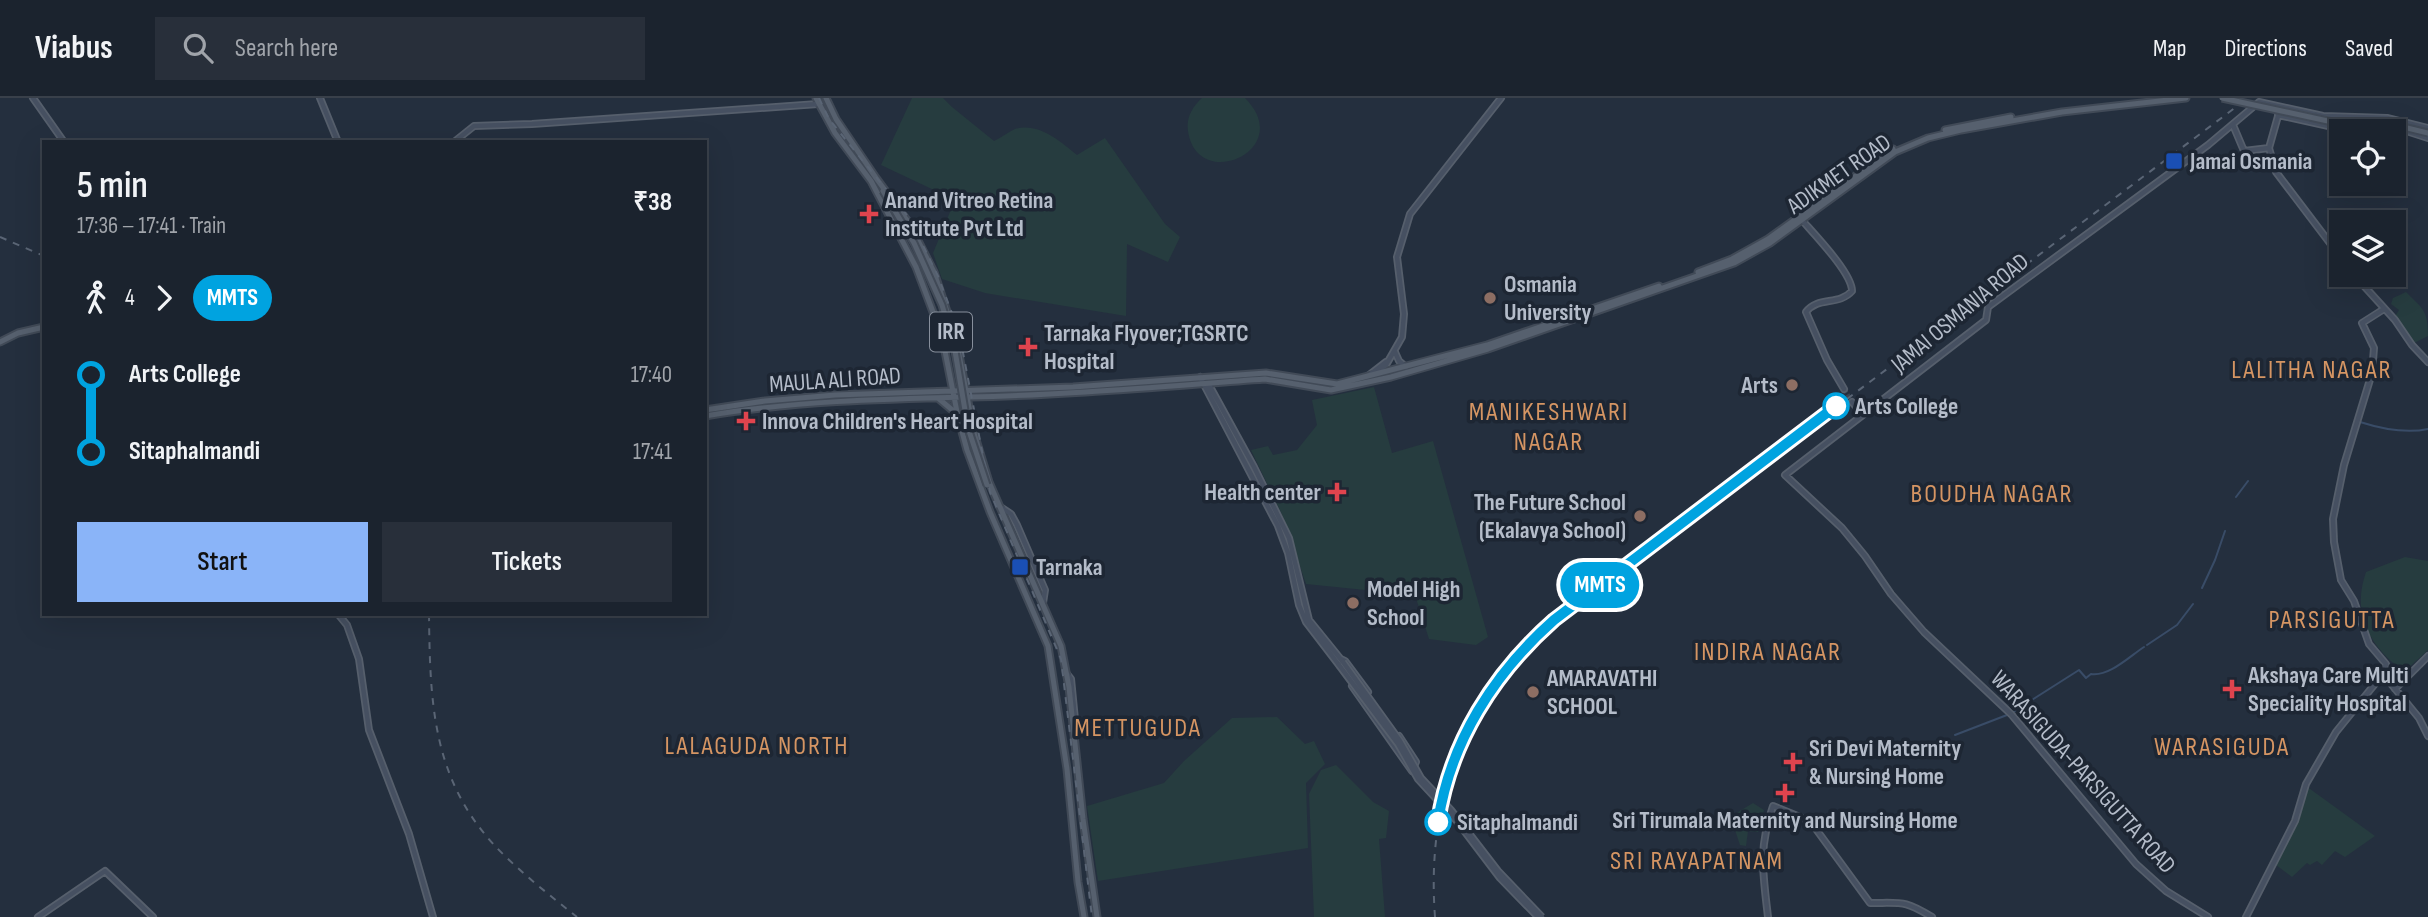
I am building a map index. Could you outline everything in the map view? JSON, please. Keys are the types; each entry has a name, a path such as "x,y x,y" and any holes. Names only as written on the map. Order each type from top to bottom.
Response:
{"main road":[{"name":"IRR","path":"826,98 873,179"},
{"name":"ADIKMET ROAD","path":"1368,379 1488,349 1734,263 1770,243 1850,183 1908,146 1961,130 2064,112 2186,98"},
{"path":"2222,98 2337,123 2387,122 2428,133"},
{"name":"IRR","path":"817,101 835,133 882,191 911,244 939,306 955,363 965,429 985,485 1056,632 1067,674 1084,829 1097,917"},
{"path":"873,179 909,223 934,272 956,339 974,433 996,503"},
{"path":"873,179 929,297 942,336 957,414 986,503"},
{"name":"ADIKMET ROAD","path":"1368,379 1487,345 1691,275 1732,259 1801,219"},
{"path":"0,342 18,333 42,327"},
{"path":"964,376 975,390"},
{"path":"967,394 975,390 1265,379 1331,390 1368,379"},
{"path":"953,394 982,396 1204,380"},
{"name":"MAULA ALI ROAD","path":"707,416 837,400 936,397 953,394"},
{"name":"MAULA ALI ROAD","path":"707,410 755,402 835,395 953,394"},
{"path":"970,411 982,396"},
{"path":"936,397 957,414"},
{"name":"IRR","path":"985,485 986,503 1045,639 1059,712 1084,917"},
{"path":"1059,712 1072,712"},
{"path":"1073,830 1084,829"}],"street":[{"path":"33,98 63,140"},
{"path":"320,98 337,140"},
{"path":"1368,379 1395,351 1404,327 1397,257 1409,214 1501,98"},
{"path":"456,140 474,126 532,124 817,101"},
{"name":"JAMAI OSMANIA ROAD","path":"1785,475 1986,320 1988,307 2233,125 2259,102 2281,106"},
{"path":"2329,242 2276,173 2269,148 2281,106 2323,116 2398,119 2428,133"},
{"path":"2278,115 2333,127 2397,128 2428,133"},
{"path":"2233,125 2244,150 2269,148"},
{"path":"333,140 335,133"},
{"path":"1801,219 1852,285 1853,291 1845,298 1832,302 1821,301 1806,313 1827,360 1844,389"},
{"path":"2365,287 2428,362"},
{"path":"2246,917 2295,821 2306,784 2336,732 2383,674 2386,664 2369,644 2354,601 2341,580 2333,519 2344,465 2372,373 2374,348 2362,323 2384,309"},
{"path":"1395,351 1399,361 1406,367"},
{"path":"1204,380 1254,467 1289,538 1309,620 1399,741 1420,778 1451,810 1498,871 1540,917"},
{"path":"1852,402 1862,414"},
{"name":"WARASIGUDA-PARSIGUTTA ROAD","path":"1785,475 1842,528 1909,614 2011,714 2052,766 2149,878 2208,917"},
{"path":"340,616 348,625 359,659 369,730 409,834 433,917"},
{"path":"2395,688 2428,656"},
{"path":"1345,661 1408,749 1416,762 1414,770 1409,768 1337,666 1340,662 1345,661"},
{"path":"1067,674 1071,679 1073,693 1077,741 1074,746"},
{"path":"2383,674 2419,718 2428,736"},
{"path":"1768,917 1761,853 1773,806 1813,825 1870,903 1903,902 1933,917"},
{"path":"38,917 105,871 153,917"}],"green space":[{"path":"912,98 943,98 994,141 1015,129 1032,128 1048,134 1077,155 1105,138 1165,224 1180,237 1168,262 1127,244 1126,316 985,293 942,279 933,253 955,200 881,165"},
{"path":"1202,98 1245,98 1258,117 1259,134 1252,148 1239,158 1224,162 1208,160 1195,150 1188,131 1188,122 1193,109"},
{"path":"2406,292 2423,311 2428,327 2428,336 2412,344 2394,318 2399,310 2391,304 2393,298"},
{"path":"1374,387 1392,453 1433,441 1488,637 1476,645 1429,639 1415,595 1306,584 1283,517 1251,450 1268,446 1273,455 1297,450 1317,425 1312,400"},
{"path":"2405,557 2428,561 2428,650 2404,672 2373,640 2362,616 2361,602 2366,572"},
{"path":"1277,717 1305,744 1314,741 1325,764 1306,783 1308,848 1098,881 1087,806 1164,783 1232,718"},
{"path":"1336,765 1373,802 1389,811 1386,838 1379,839 1385,917 1314,917 1309,794 1321,770"},
{"path":"2306,786 2375,836 2345,857 2335,851 2322,865 2317,861 2310,865 2307,863 2292,877 2276,865 2298,821"},
{"path":"1753,803 1764,810 1758,832 1748,831 1746,846 1740,845 1733,815"}],"waterway":[{"path":"2360,422 2394,430 2428,429"},
{"path":"2236,497 2248,481"},
{"path":"2202,588 2225,531"},
{"path":"2147,645 2177,625 2193,604"},
{"path":"2013,712 2079,670 2086,678 2091,674 2105,672 2144,647"},
{"path":"1955,735 2007,715"}],"tunnel":[{"path":"1844,389 1852,402"}],"railway":[{"path":"819,98 829,119 910,219 938,276 959,332 990,492 1061,659 1092,917"},
{"path":"1435,917 1437,831 1457,753 1474,717 1496,683 1523,650 1554,619 2248,98"},
{"path":"0,237 42,255"},
{"path":"429,616 435,714 450,775 464,804 482,831 507,858 577,917"}],"train":[{"name":"MMTS","path":"1438,822 1451,768 1464,737 1498,678 1522,649 1554,620 1836,406"}],"place":[{"name":"Jamai Osmania","path":"2174,161"},
{"name":"Anand Vitreo Retina Institute Pvt Ltd","path":"869,214"},
{"name":"Osmania University","path":"1490,298"},
{"name":"Tarnaka Flyover;TGSRTC Hospital","path":"1028,347"},
{"name":"Arts","path":"1792,385"},
{"name":"Arts College","path":"1836,406"},
{"name":"Innova Children's Heart Hospital","path":"746,421"},
{"name":"Health center","path":"1337,492"},
{"name":"The Future School (Ekalavya School)","path":"1640,516"},
{"name":"Tarnaka","path":"1020,567"},
{"name":"Model High School","path":"1353,603"},
{"name":"Akshaya Care Multi Speciality Hospital","path":"2232,689"},
{"name":"AMARAVATHI SCHOOL","path":"1533,692"},
{"name":"Sri Devi Maternity & Nursing Home","path":"1793,762"},
{"name":"Sri Tirumala Maternity and Nursing Home","path":"1785,793"},
{"name":"Sitaphalmandi","path":"1438,822"}],"district":[{"name":"LALITHA NAGAR","path":"2312,370"},
{"name":"MANIKESHWARI NAGAR","path":"1549,427"},
{"name":"BOUDHA NAGAR","path":"1992,494"},
{"name":"PARSIGUTTA","path":"2332,620"},
{"name":"INDIRA NAGAR","path":"1768,652"},
{"name":"METTUGUDA","path":"1138,728"},
{"name":"LALAGUDA NORTH","path":"757,746"},
{"name":"WARASIGUDA","path":"2222,747"},
{"name":"SRI RAYAPATNAM","path":"1697,861"}]}
